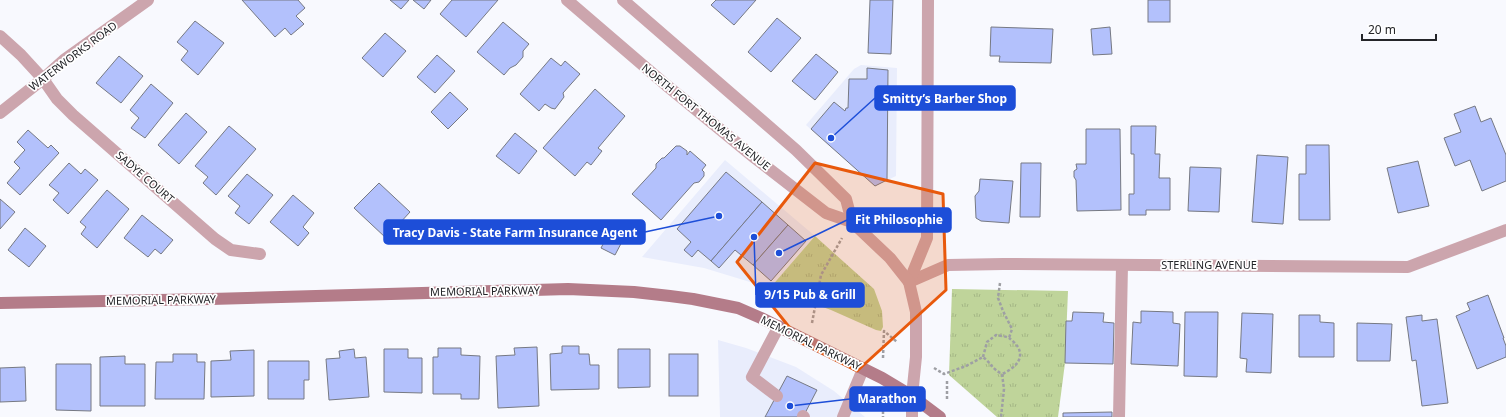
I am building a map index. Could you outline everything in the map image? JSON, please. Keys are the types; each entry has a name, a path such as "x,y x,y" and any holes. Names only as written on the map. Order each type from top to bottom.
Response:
{"main road":[{"name":"MEMORIAL PARKWAY","path":"0,303 211,299 568,289 634,292 693,299 738,308 779,326 912,396 940,417"}],"street":[{"name":"WATERWORKS ROAD","path":"0,113 43,79 64,60 148,0"},
{"name":"NORTH FORT THOMAS AVENUE","path":"567,0 755,158 826,213 852,222 890,258 909,282 916,312 916,357 912,396 912,417"},
{"path":"623,0 796,150 846,199 852,222"},
{"path":"909,282 927,238 928,0"},
{"name":"SADYE COURT","path":"0,36 17,50 43,79 57,99 73,115 215,239 231,250 260,254"},
{"name":"STERLING AVENUE","path":"909,282 948,265 1003,264 1408,267 1506,230"},
{"path":"1119,417 1122,265"},
{"path":"777,396 752,377 779,326"},
{"path":"843,417 863,369"}],"path":[{"path":"807,341 821,275 833,252 852,222"},
{"path":"1003,264 998,298 1002,311 1012,329 1009,338"},
{"path":"944,374 966,366 983,357 987,342 996,335 1009,338 1021,352 1019,362 1002,374"},
{"path":"983,357 988,361 993,369 1002,374"},
{"path":"1001,417 1004,389 1002,374"}],"highlighted area":[{"path":"815,163 943,194 946,290 857,371 802,343 737,262"}],"shaded area":[{"path":"861,65 897,68 896,176 875,186 806,125 854,69"},
{"path":"725,160 815,236 770,288 704,268 642,257"},
{"path":"718,340 746,348 796,367 834,391 865,417 720,417"}],"green space":[{"path":"815,236 874,289 882,311 883,327 881,331 831,310 770,288"},
{"path":"952,289 1068,291 1065,363 1058,417 997,417 949,375"}],"building":[{"path":"242,0 298,0 305,8 296,16 304,24 291,35 285,28 275,37"},
{"path":"390,0 409,0 401,9"},
{"path":"413,0 431,0 424,9"},
{"path":"452,0 498,0 466,37 440,14"},
{"path":"716,0 756,0 734,25 711,5"},
{"path":"870,0 893,0 891,54 868,53"},
{"path":"1148,0 1170,0 1170,22 1148,22"},
{"path":"777,18 801,38 771,72 748,52"},
{"path":"195,21 224,43 198,75 181,60 188,51 177,42"},
{"path":"503,22 529,44 523,51 523,57 504,75 477,52"},
{"path":"991,27 1053,29 1051,63 999,62 1000,56 990,56"},
{"path":"1110,27 1112,54 1093,55 1091,29"},
{"path":"385,33 406,51 383,77 362,58"},
{"path":"816,54 838,72 815,100 792,81"},
{"path":"437,55 455,71 435,93 417,77"},
{"path":"119,56 143,76 121,103 96,83"},
{"path":"551,58 561,66 565,61 580,74 563,93 564,97 555,109 545,104 539,111 520,94"},
{"path":"867,68 888,70 887,180 875,186 811,129 834,102 845,111 846,108 848,108 849,79 867,79"},
{"path":"151,84 173,103 145,138 131,128 139,118 130,110"},
{"path":"595,89 625,116 598,148 602,151 591,165 587,162 575,176 543,148"},
{"path":"450,92 468,109 448,129 431,112"},
{"path":"1475,106 1481,122 1491,118 1506,155 1506,181 1482,191 1470,160 1455,166 1444,138 1461,132 1454,114"},
{"path":"186,113 207,132 179,164 158,145"},
{"path":"229,126 256,149 216,195 203,183 208,177 195,166"},
{"path":"1131,126 1156,126 1155,154 1160,154 1159,178 1170,178 1170,210 1146,210 1146,215 1129,215 1129,194 1134,194 1134,154 1131,154"},
{"path":"1086,129 1120,129 1121,210 1077,211 1076,180 1074,177 1074,171 1077,169 1076,164 1086,164"},
{"path":"28,130 48,148 51,145 59,153 20,195 7,183 20,168 14,162 25,150 17,142"},
{"path":"515,133 537,151 519,174 496,156"},
{"path":"1306,145 1329,145 1330,220 1299,220 1299,174 1306,174"},
{"path":"676,146 680,146 687,151 687,155 690,151 706,165 702,170 704,172 704,176 699,182 694,183 661,220 632,194 656,168 656,164"},
{"path":"1257,155 1288,157 1283,224 1252,222"},
{"path":"1418,161 1429,206 1398,213 1387,168"},
{"path":"69,163 81,174 85,169 98,180 68,214 53,200 59,193 49,185"},
{"path":"1021,163 1041,163 1040,217 1020,217"},
{"path":"1190,167 1221,168 1219,212 1188,211"},
{"path":"726,172 762,202 711,261 698,250 692,257 684,250 691,242 677,229"},
{"path":"247,174 273,195 249,224 235,213 240,206 228,196"},
{"path":"980,179 1013,181 1009,223 981,221 976,218 975,196 979,191"},
{"path":"379,183 410,212 386,238 354,208"},
{"path":"107,190 129,209 97,248 81,234 86,227 80,222"},
{"path":"293,195 314,213 303,227 309,233 298,246 270,222"},
{"path":"0,199 15,212 0,229"},
{"path":"762,202 788,225 753,265 735,250 719,268 711,261"},
{"path":"142,215 173,240 161,254 155,249 148,257 124,238"},
{"path":"788,225 806,241 771,281 753,265"},
{"path":"25,228 46,246 29,267 8,250"},
{"path":"611,229 625,236 615,255 601,248"},
{"path":"1488,295 1504,338 1506,357 1477,369 1456,316 1470,310 1467,303"},
{"path":"1141,311 1173,312 1173,323 1180,324 1178,366 1131,364 1133,322 1141,323"},
{"path":"1073,312 1104,313 1103,322 1114,323 1113,364 1065,363 1066,321 1072,321"},
{"path":"1185,312 1218,312 1217,377 1184,376"},
{"path":"1242,313 1273,314 1271,373 1246,372 1247,359 1240,358"},
{"path":"1299,315 1320,315 1320,322 1334,323 1334,357 1299,357"},
{"path":"1422,315 1422,321 1437,319 1448,403 1422,406 1416,360 1412,361 1406,317"},
{"path":"1357,323 1392,324 1390,361 1357,361"},
{"path":"562,346 579,346 579,354 589,354 590,365 599,365 599,389 551,390 550,354 562,353"},
{"path":"537,347 539,406 498,408 496,356 515,355 514,348"},
{"path":"438,348 461,348 461,355 480,356 479,399 461,399 461,394 433,394 433,357 438,357"},
{"path":"354,349 355,358 366,357 369,397 329,400 326,359 340,358 339,351"},
{"path":"384,349 408,349 408,358 422,358 422,393 384,392"},
{"path":"618,349 650,349 650,387 618,388"},
{"path":"254,350 254,396 211,397 211,361 231,360 230,351"},
{"path":"173,354 197,354 197,362 205,362 204,399 155,399 156,362 173,362"},
{"path":"669,354 698,354 698,396 669,396"},
{"path":"125,356 125,364 145,364 145,406 100,406 100,357"},
{"path":"268,361 309,361 309,380 304,380 304,399 268,399"},
{"path":"56,364 91,364 91,411 56,410"},
{"path":"25,367 26,401 0,402 0,368"},
{"path":"787,376 817,390 803,417 765,417"},
{"path":"1112,412 1112,417 1063,417 1063,413"}],"place":[{"name":"Smitty’s Barber Shop","path":"831,138"},
{"name":"Tracy Davis - State Farm Insurance Agent","path":"719,216"},
{"name":"9/15 Pub & Grill","path":"754,237"},
{"name":"Fit Philosophie","path":"779,253"},
{"name":"Marathon","path":"790,406"}]}
